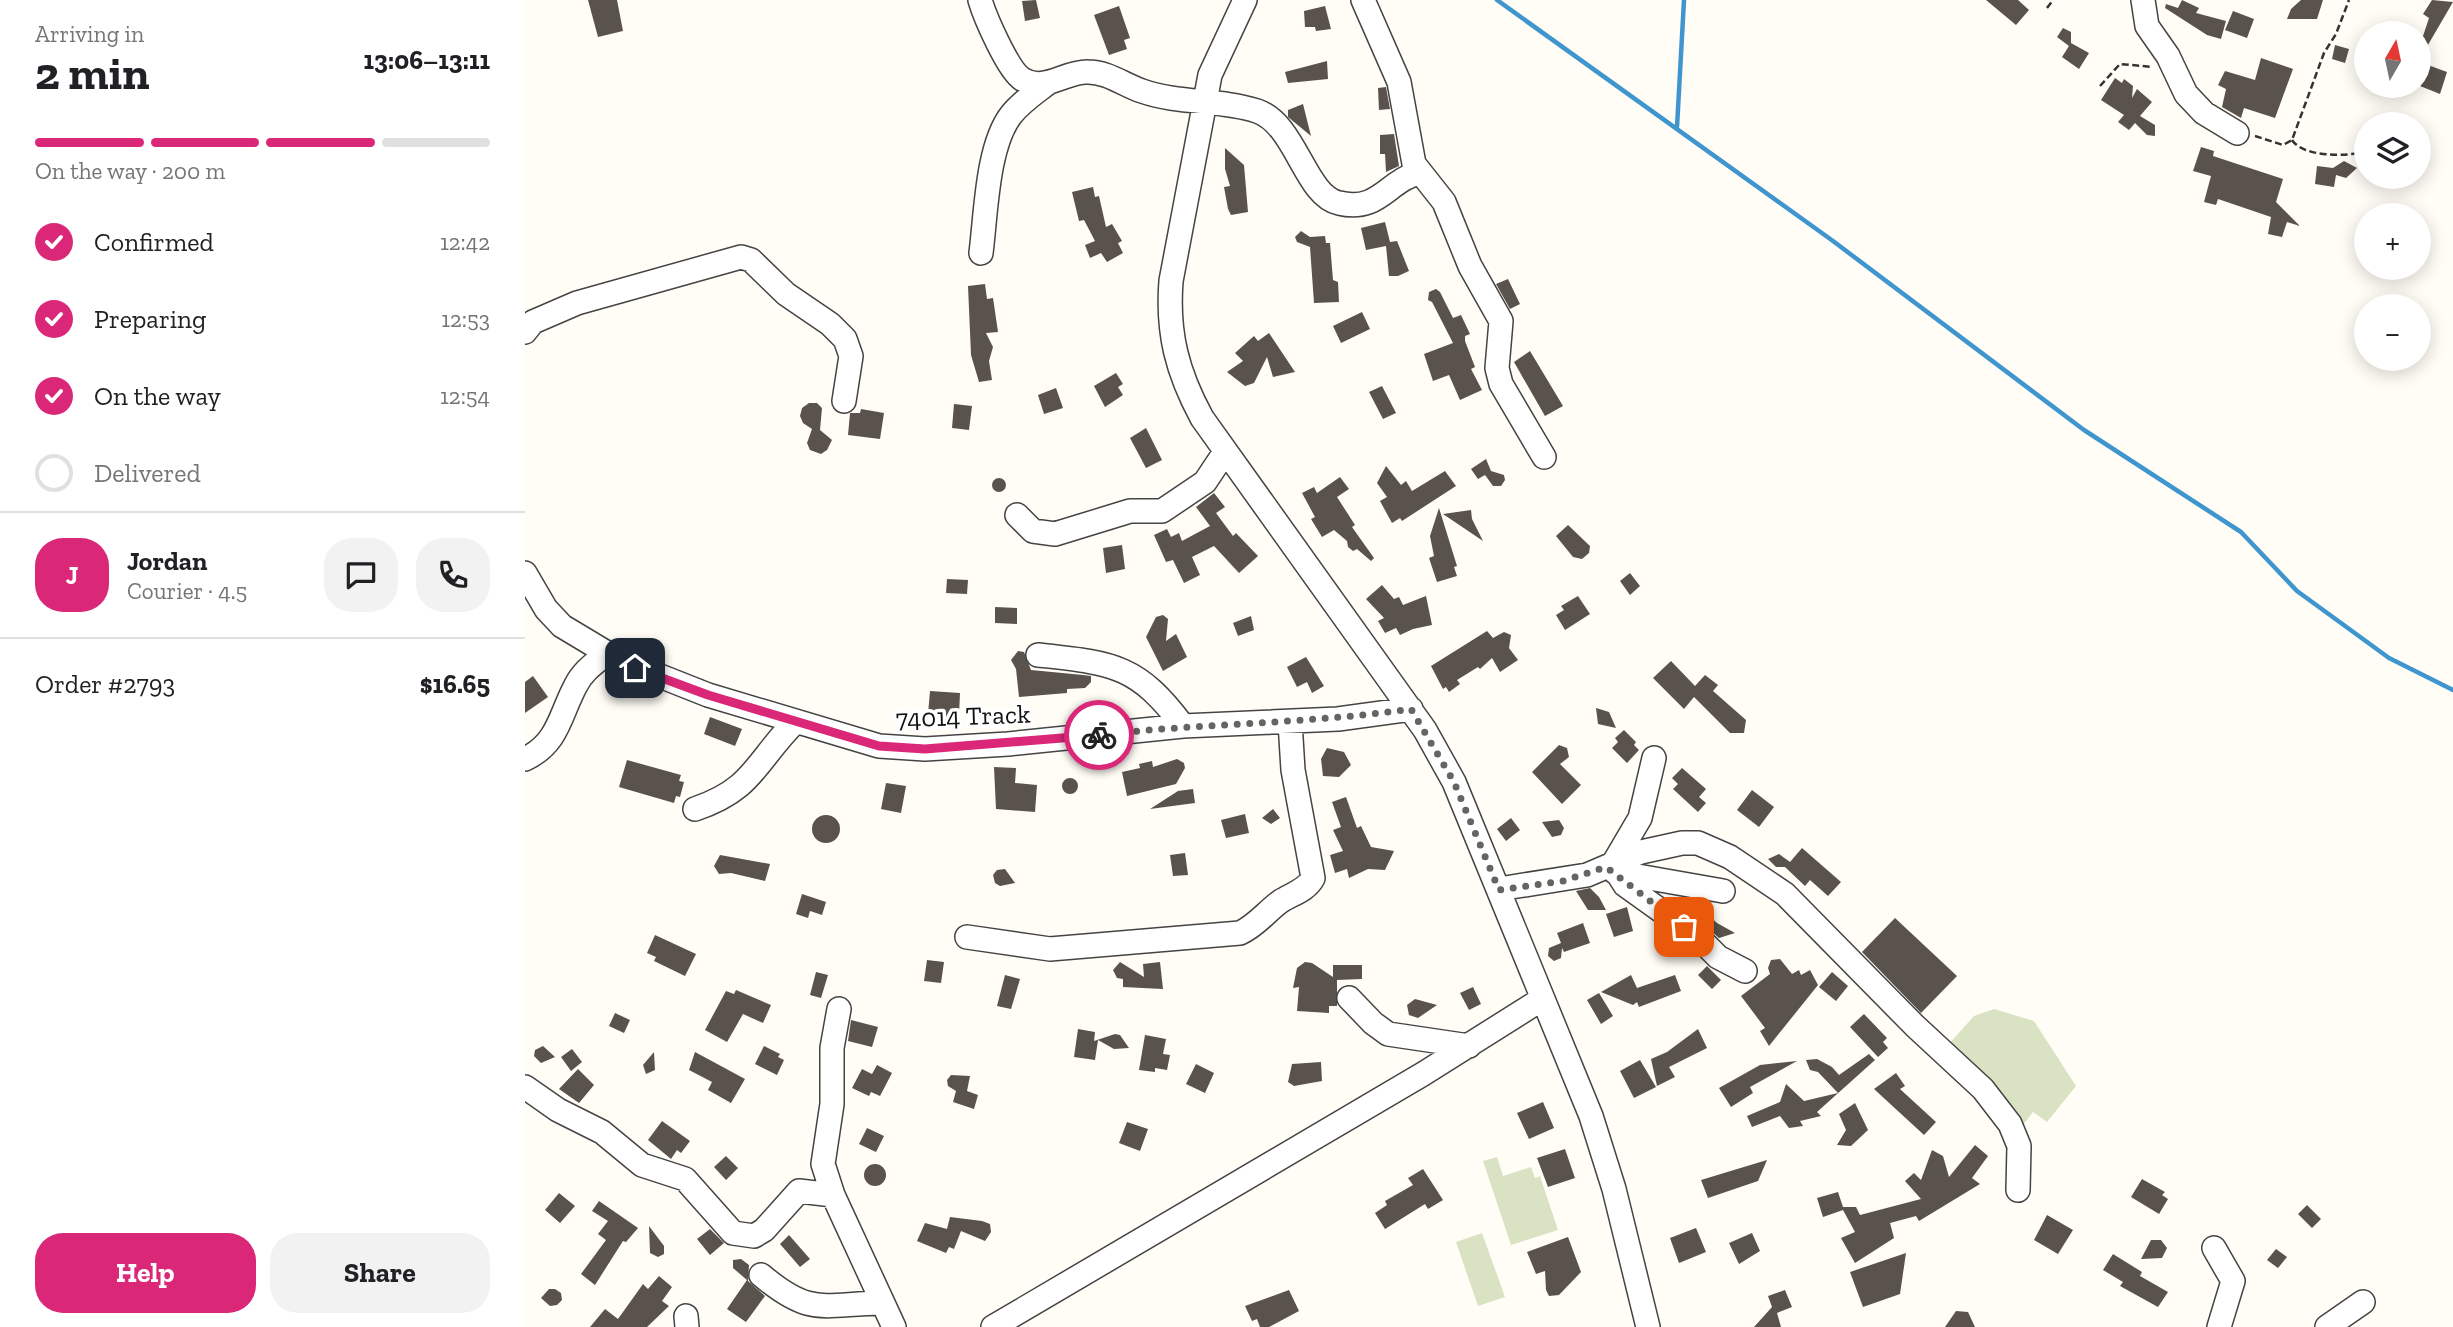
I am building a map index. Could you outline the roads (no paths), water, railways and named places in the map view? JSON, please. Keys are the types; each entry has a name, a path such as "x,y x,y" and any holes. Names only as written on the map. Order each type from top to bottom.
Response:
{"street":[{"path":"980,0 1012,69 1027,82 1048,83"},
{"path":"1245,0 1218,54 1204,103 1171,281 1170,333 1180,375 1225,452 1411,709 1454,782 1591,1116 1614,1189 1648,1327"},
{"path":"1363,0 1399,82 1414,164 1444,202 1470,266 1497,312 1502,330 1498,376 1544,457"},
{"path":"2151,1 2147,26 2175,69 2191,101 2204,113 2237,133"},
{"path":"981,253 992,167 1003,128 1020,104 1048,83 1073,74 1094,72 1150,94 1251,109 1270,119 1303,162 1323,196 1333,202 1355,205 1374,201 1407,175 1420,173"},
{"path":"525,332 533,322 577,303 741,257 751,260 786,294 830,324 845,339 851,356 844,401"},
{"path":"1017,515 1033,531 1055,534 1130,511 1162,510 1205,482 1225,452"},
{"name":"74014 Track","path":"525,573 546,609 562,626 607,654 653,676 879,746 925,749 1008,744 1184,726 1290,722 1411,709"},
{"path":"525,760 546,746 558,730 580,678 607,654"},
{"path":"1038,655 1121,668 1148,684 1184,726"},
{"path":"695,809 738,790 751,778 774,743 795,722"},
{"path":"967,937 1050,949 1124,945 1240,933 1248,929 1280,902 1310,884 1313,878 1293,770 1290,722"},
{"path":"1612,869 1640,818 1654,758"},
{"path":"1499,890 1563,881 1612,869 1641,852 1698,843 1731,857 1767,879 1983,1089 2010,1125 2019,1146 2018,1190"},
{"path":"1612,869 1723,891"},
{"path":"1612,869 1625,885 1699,938 1718,957 1745,971"},
{"path":"1349,998 1388,1034 1469,1046"},
{"path":"993,1327 1469,1046 1542,999"},
{"path":"839,1009 832,1048 832,1104 823,1154 833,1195 894,1327"},
{"path":"525,1087 558,1110 602,1132 642,1166 685,1179 733,1233 754,1236 799,1191 833,1195"},
{"path":"2214,1248 2233,1281 2219,1327"},
{"path":"761,1275 786,1296 810,1306 881,1303"},
{"path":"1033,1327 1040,1300"},
{"path":"2327,1327 2363,1302"}],"waterway":[{"path":"1497,0 1833,241 2084,430 2241,532 2297,591 2389,658 2453,690"},
{"path":"1677,127 1684,0"}]}
